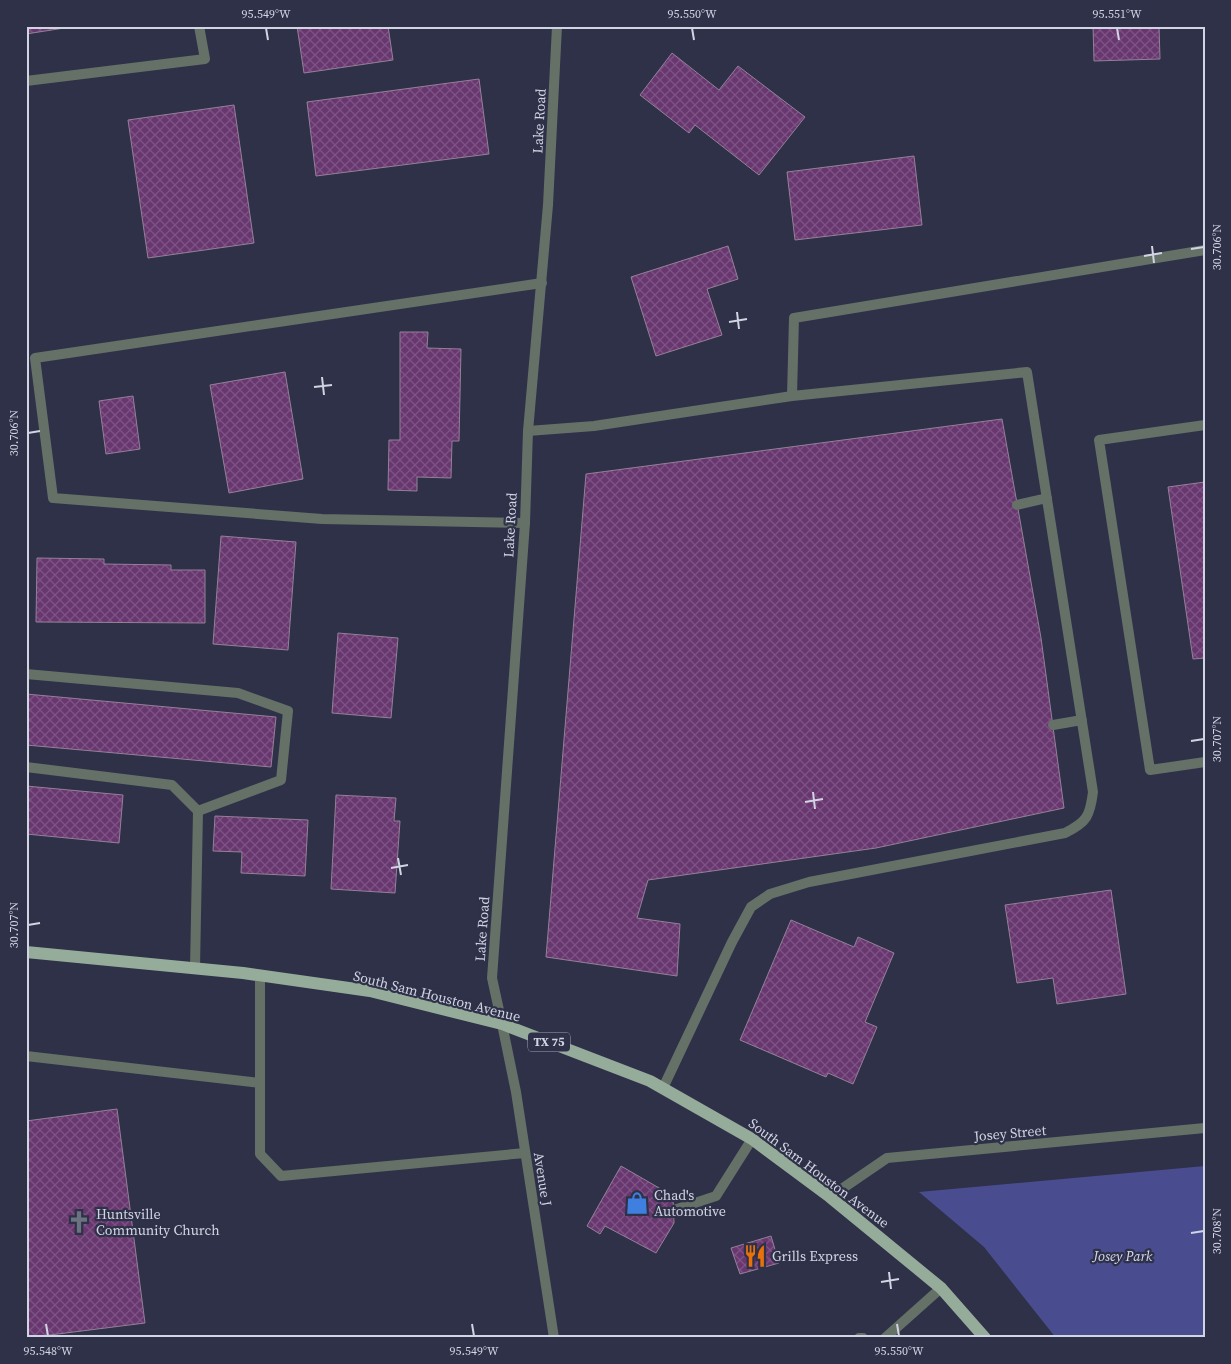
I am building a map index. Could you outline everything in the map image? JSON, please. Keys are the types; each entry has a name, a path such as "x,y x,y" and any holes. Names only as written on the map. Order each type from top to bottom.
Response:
{"main road":[{"name":"South Sam Houston Avenue","path":"26,952 260,975 370,991 502,1024 650,1080 752,1139 830,1197 941,1288 985,1338"}],"street":[{"path":"26,81 205,59 198,26"},
{"name":"Lake Road","path":"502,1024 492,978 525,523 528,431 542,283 557,26"},
{"path":"792,396 794,318 1205,250"},
{"path":"525,523 322,519 53,498 35,358 542,283"},
{"path":"528,431 594,426 792,396 1027,372 1093,792 1091,811 1082,825 1065,833 809,882 770,894 751,907 732,942 663,1088"},
{"path":"1205,425 1098,440 1150,770 1205,762"},
{"path":"1017,504 1047,498"},
{"path":"26,674 238,693 288,712 281,780 198,811"},
{"path":"1053,725 1082,720"},
{"path":"26,767 172,785 198,811 196,968"},
{"path":"260,975 260,1154 281,1176 525,1153"},
{"name":"Avenue J","path":"502,1024 516,1092 554,1338"},
{"path":"26,1056 260,1083"},
{"name":"Josey Street","path":"830,1197 887,1158 1205,1128"},
{"path":"674,1210 716,1196 752,1139"},
{"path":"885,1338 941,1288"},
{"path":"858,1338 863,1338"}],"green space":[{"name":"Josey Park","path":"1205,1166 1205,1338 1056,1338 984,1247 919,1192"}],"building":[{"path":"26,26 77,26 26,34"},
{"path":"297,26 388,26 393,60 304,73"},
{"path":"1093,26 1159,26 1160,59 1094,61"},
{"path":"672,53 719,90 738,66 805,117 759,175 695,125 689,133 640,95"},
{"path":"479,79 489,154 316,176 307,102"},
{"path":"234,105 254,243 148,258 128,120"},
{"path":"914,156 922,225 795,240 787,172"},
{"path":"728,246 738,279 707,289 722,335 656,356 631,277"},
{"path":"400,332 428,332 427,348 461,349 459,441 452,441 451,478 417,477 417,491 388,490 389,440 400,440"},
{"path":"285,372 303,479 229,493 210,385"},
{"path":"133,396 140,449 106,454 99,401"},
{"path":"1002,419 1041,638 1064,808 876,848 648,880 637,918 680,924 677,976 546,957 586,474"},
{"path":"1205,482 1205,658 1193,659 1168,487"},
{"path":"221,536 296,542 288,650 213,644"},
{"path":"37,558 104,559 104,564 171,565 171,570 205,570 205,623 36,622"},
{"path":"338,633 398,638 391,718 332,713"},
{"path":"26,694 276,717 271,767 26,745"},
{"path":"26,786 123,795 119,843 26,834"},
{"path":"336,795 396,798 394,821 400,821 395,893 331,889"},
{"path":"215,816 308,820 305,876 241,873 242,852 213,851"},
{"path":"1111,890 1126,994 1057,1004 1053,978 1017,983 1005,905"},
{"path":"791,920 854,947 858,937 894,953 865,1022 877,1027 853,1084 828,1073 826,1077 740,1040"},
{"name":"Huntsville Community Church","path":"117,1109 145,1323 26,1338 26,1121"},
{"name":"Chad's Automotive","path":"621,1166 673,1196 674,1223 656,1253 605,1226 600,1234 587,1226"},
{"name":"Grills Express","path":"771,1236 779,1263 740,1274 731,1248"}],"place":[{"name":"Chad's Automotive","path":"637,1203"},
{"name":"Huntsville Community Church","path":"79,1222"},
{"name":"Grills Express","path":"755,1256"}]}
